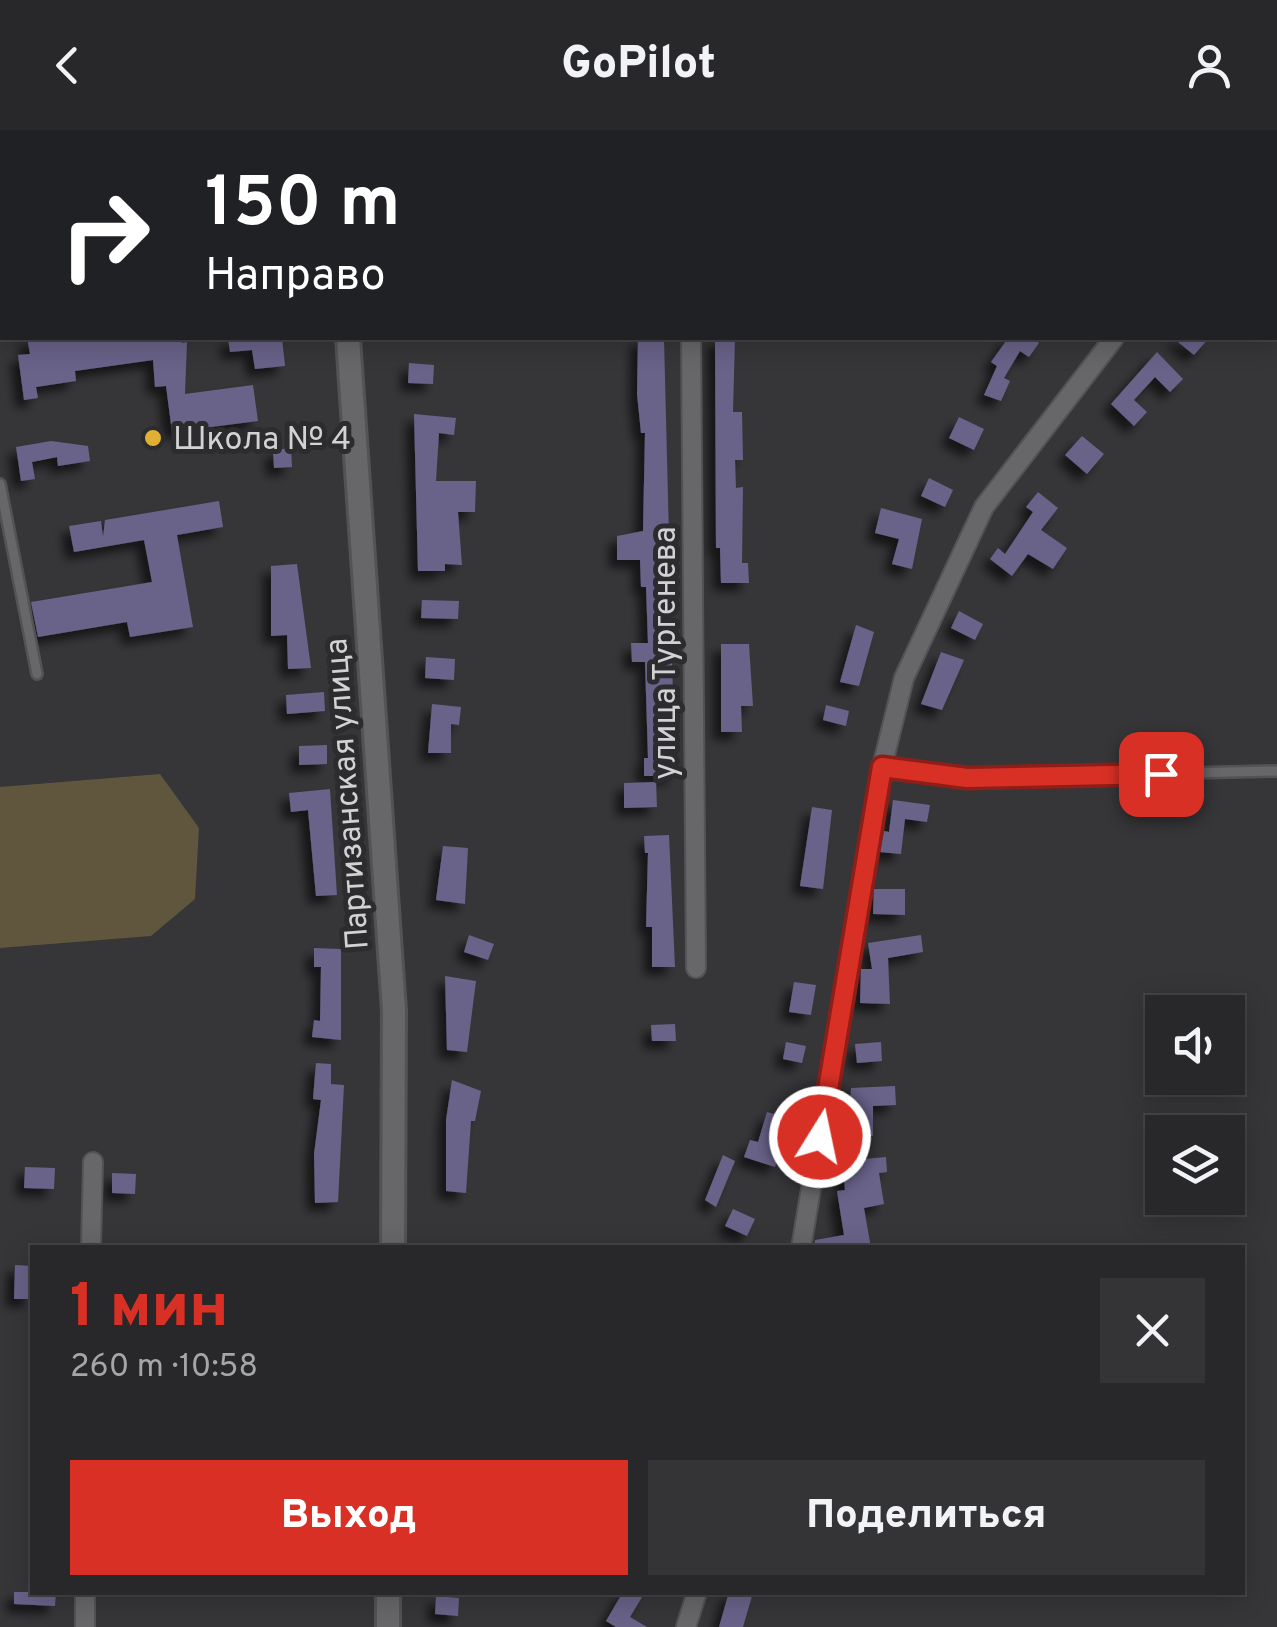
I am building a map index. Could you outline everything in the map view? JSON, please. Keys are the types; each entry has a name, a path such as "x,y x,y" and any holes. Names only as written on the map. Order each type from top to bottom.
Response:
{"street":[{"name":"Партизанская улица","path":"348,340 394,1011 393,1245"},
{"name":"улица Тургенева","path":"691,340 696,968"},
{"path":"802,1245 882,767 904,678 984,506 1112,340"},
{"path":"91,1245 92,1162"},
{"path":"85,1595 85,1627"},
{"path":"388,1595 388,1627"},
{"path":"686,1627 696,1595"}],"lane":[{"path":"0,484 38,674"},
{"path":"882,767 967,778 1277,771"}],"shaded area":[{"path":"160,774 199,828 195,899 151,936 0,948 0,787"}],"building":[{"path":"27,340 181,340 187,342 185,394 253,385 258,421 172,432 166,386 155,387 153,360 75,371 76,381 36,387 38,398 24,400 18,355 30,354"},
{"path":"228,340 282,340 285,366 255,369 252,350 230,352"},
{"path":"638,340 664,340 675,776 644,776 644,758 648,758 645,662 632,662 631,643 648,643 646,587 641,587 640,560 617,560 617,536 643,531 645,433 641,433"},
{"path":"715,340 735,340 733,412 742,412 743,460 735,460 736,488 743,487 742,563 748,563 749,583 721,583 720,548 716,548"},
{"path":"1175,340 1207,340 1194,355"},
{"path":"1006,341 1039,343 1029,357 1020,351 1004,378 1010,381 1001,401 984,395 997,366 991,362"},
{"path":"1157,352 1183,379 1170,392 1155,377 1134,400 1147,412 1134,426 1111,404"},
{"path":"409,363 434,365 433,384 408,383"},
{"path":"414,414 456,418 454,435 439,433 436,481 476,481 475,512 458,512 462,565 445,564 445,571 418,571"},
{"path":"959,417 984,429 974,450 949,438"},
{"path":"1082,436 1104,454 1087,474 1065,455"},
{"path":"51,441 88,446 90,461 58,466 57,457 32,462 35,479 21,481 16,447"},
{"path":"291,448 292,467 274,468 273,450"},
{"path":"929,478 953,490 945,507 921,496"},
{"path":"1038,492 1058,508 1041,530 1067,548 1053,569 1028,554 1012,576 990,559 998,548 1005,554 1033,512 1026,507"},
{"path":"219,501 223,527 177,535 193,627 130,637 127,622 38,637 31,602 152,582 144,540 74,552 69,526 101,521 103,537 105,520"},
{"path":"881,508 922,519 912,569 892,564 899,539 875,533"},
{"path":"297,564 311,668 288,669 287,635 271,636 271,566"},
{"path":"422,600 459,601 458,619 421,618"},
{"path":"959,611 983,624 975,640 951,628"},
{"path":"856,625 874,632 859,686 840,682"},
{"path":"721,644 749,644 753,706 741,706 742,732 721,732"},
{"path":"941,652 964,660 942,710 921,704"},
{"path":"426,657 455,659 454,680 425,678"},
{"path":"324,692 325,711 287,714 286,695"},
{"path":"432,704 461,707 459,725 451,724 451,753 428,753"},
{"path":"826,705 849,711 846,726 823,720"},
{"path":"327,745 327,764 299,765 299,746"},
{"path":"656,782 657,807 624,808 624,783"},
{"path":"330,789 337,895 316,896 308,810 291,812 289,793"},
{"path":"893,800 930,805 927,822 905,819 901,854 880,852 884,831 889,832"},
{"path":"812,807 832,810 823,889 800,886"},
{"path":"669,835 675,967 652,967 652,927 646,927 648,853 644,836"},
{"path":"443,846 468,848 465,904 436,900"},
{"path":"874,889 905,889 905,915 873,914"},
{"path":"469,935 494,944 488,960 464,952"},
{"path":"921,935 923,952 888,958 890,1004 860,1003 861,969 872,969 868,943"},
{"path":"314,948 341,949 341,1040 312,1037 314,1020 320,1021 321,967 314,967"},
{"path":"445,976 476,981 467,1052 447,1050"},
{"path":"794,982 816,985 811,1015 789,1012"},
{"path":"675,1024 676,1041 652,1041 651,1025"},
{"path":"786,1042 806,1046 802,1063 783,1059"},
{"path":"881,1042 882,1061 857,1063 855,1044"},
{"path":"316,1063 331,1064 331,1084 344,1085 338,1202 315,1203 314,1154 321,1100 313,1099"},
{"path":"452,1080 481,1091 475,1121 471,1121 466,1193 446,1191 446,1120"},
{"path":"895,1086 896,1105 873,1106 873,1136 848,1136 851,1088"},
{"path":"767,1112 792,1119 775,1167 744,1157 750,1140 758,1142"},
{"path":"723,1155 735,1161 716,1207 705,1200"},
{"path":"886,1157 887,1172 879,1173 884,1204 864,1208 870,1245 814,1245 815,1240 844,1235 837,1191 845,1190 842,1161"},
{"path":"25,1167 55,1168 54,1189 24,1188"},
{"path":"112,1173 136,1174 135,1194 112,1193"},
{"path":"733,1209 755,1219 747,1236 725,1226"},
{"path":"15,1265 30,1266 30,1299 14,1299"},
{"path":"14,1592 56,1595 55,1606 14,1604"},
{"path":"621,1595 643,1595 630,1617 647,1627 616,1627 606,1621"},
{"path":"728,1595 752,1596 743,1627 719,1627"},
{"path":"436,1596 459,1598 458,1616 435,1614"}],"place":[{"name":"Школа № 4","path":"153,438"}],"route":[{"path":"820,1137 882,767 967,778 1161,774"}]}
